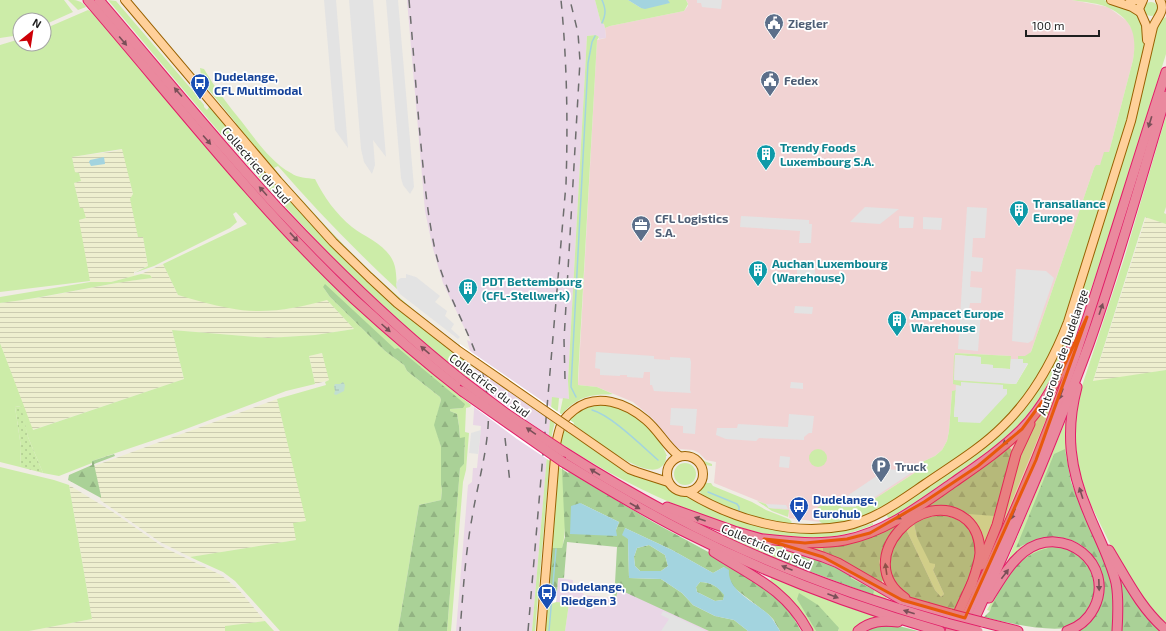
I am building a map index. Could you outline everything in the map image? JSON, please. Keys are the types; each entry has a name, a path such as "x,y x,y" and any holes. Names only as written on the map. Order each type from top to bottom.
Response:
{"highway":[{"name":"Collectrice du Sud","path":"92,1 102,10 316,248 359,291 408,335 463,381 507,414 564,452 641,498 713,536 755,556 849,592 948,627 980,628"},
{"name":"Collectrice du Sud","path":"102,10 239,177 313,257 353,298 402,343 462,391 563,462 621,498 681,530 750,563 802,584 918,625 940,631"},
{"name":"Autoroute de Dudelange","path":"959,631 991,565 1036,460 1074,360 1166,72"},
{"name":"Autoroute de Dudelange","path":"970,631 1030,493 1088,345 1118,256 1166,96"},
{"path":"764,539 788,542 820,543 847,539 870,533 908,513 978,466 1022,429 1034,414 1056,383 1087,317"},
{"path":"1088,345 1073,404 1070,447 1072,463 1080,492 1096,529 1116,583 1119,606 1117,631"},
{"path":"948,627 970,589 992,538 1016,454 1034,414"},
{"path":"641,498 734,531 823,556 902,600 951,614 980,628 1018,631"},
{"path":"920,606 904,597 895,589 890,582 885,566 888,547 899,530 908,522 928,512 942,511 956,514 969,522 974,529 980,543 980,555 970,589"},
{"path":"1096,529 1136,594 1153,617 1166,630"},
{"path":"681,530 719,555 756,576 785,600 797,613 808,631"},
{"path":"970,631 995,588 1017,559 1030,548 1051,542 1067,544 1083,552 1095,568 1098,577 1099,590 1097,602 1093,611 1087,619 1078,626 1067,631"},
{"path":"858,631 873,622 885,621 918,625"}],"main road":[{"path":"125,0 278,181 333,242 397,303 456,349 629,469 668,482 676,490 688,492 718,509 759,522 814,529 846,526 859,522 878,514 895,504 966,456 1002,427 1014,415 1036,387 1052,360 1075,302 1137,100 1153,27 1162,11"},
{"path":"1111,0 1132,7 1150,21 1162,11"},
{"path":"1130,0 1143,0 1140,6 1146,25 1146,61"},
{"path":"541,631 556,444 563,421 574,410 586,403 596,400 606,400 629,408 656,431 662,440 669,455 666,476 668,482"},
{"path":"662,440 679,456"},
{"path":"648,475 656,474 679,456 691,456 700,463 704,474 697,488 688,492"},
{"path":"697,488 700,500"}],"highlighted area":[{"path":"1087,317 1036,460 965,618 902,600 823,557 764,539 805,543 847,539 870,533 924,502 978,466 1022,429 1056,383"}],"shaded area":[{"path":"324,0 336,0 348,148 335,130"},
{"path":"349,0 373,0 386,157 373,140 375,165 372,174 364,162 361,149"},
{"path":"386,0 398,0 414,187 410,194 403,185 401,178"},
{"path":"407,0 595,0 601,23 604,24 605,28 606,38 599,39 596,35 587,36 568,381 569,399 552,398 532,631 456,631 468,485 472,482 473,468 477,468 481,426 473,425 476,380 475,368 467,340 471,342 443,283 433,249 425,211"},
{"path":"686,0 1072,0 1108,7 1127,21 1134,33 1135,46 1133,60 1109,152 1100,165 1094,168 1031,352 1025,357 1018,357 1010,369 1011,356 955,353 954,356 1003,385 952,391 949,431 947,441 942,450 935,456 922,462 916,472 876,498 863,503 856,503 856,507 841,502 831,502 818,507 817,515 820,516 820,522 789,518 788,510 769,508 766,504 714,483 716,462 706,460 699,453 693,450 680,449 676,447 652,418 633,402 597,387 578,385 597,40 606,38 605,28 610,26 684,11 688,6"},
{"path":"697,0 722,0 721,9 702,7 701,3 697,3"},
{"path":"865,207 899,209 880,224 850,222"},
{"path":"967,207 987,208 985,238 973,238 972,257 983,258 982,272 971,271 970,287 982,288 981,303 970,303 969,310 981,311 978,351 958,349"},
{"path":"741,216 809,220 809,224 812,224 811,243 799,243 800,231 740,227"},
{"path":"899,216 914,217 913,228 899,228"},
{"path":"923,217 942,218 941,230 923,229"},
{"path":"797,268 815,269 815,277 797,275"},
{"path":"1016,269 1046,271 1054,278 1033,340 1028,343 1012,341"},
{"path":"406,274 416,277 440,296 435,302 447,311 445,316 454,324 451,329 460,337 458,339 400,294 396,284 401,278 406,278"},
{"path":"795,306 813,307 812,314 794,313"},
{"path":"596,352 654,356 654,359 670,360 670,357 690,358 691,393 654,391 652,385 650,385 650,372 644,372 643,378 627,377 627,375 600,375 600,369 595,368"},
{"path":"955,355 981,357 981,364 993,365 993,368 1010,369 1011,359 1023,359 1023,363 1028,363 1016,384 954,380"},
{"path":"791,382 803,383 803,389 790,388"},
{"path":"961,382 1003,385 1003,389 1007,389 1007,394 980,423 958,422 958,417 954,417 956,385 961,386"},
{"path":"671,408 697,409 695,434 683,433 683,426 670,425"},
{"path":"789,414 814,416 812,433 809,433 804,437 804,440 759,438 756,441 726,439 716,435 717,428 737,428 738,424 788,427"},
{"path":"481,430 478,454 469,453 471,433"},
{"path":"780,456 790,457 789,468 779,467"},
{"name":"Truck","path":"887,469 914,471 875,497 864,500 856,500 856,507 841,507 841,497 847,496"},
{"path":"766,504 786,505 788,509 769,508"},
{"path":"558,578 573,580 572,590 582,591 584,595 612,598 618,588 709,631 565,631 569,603 556,602"},
{"path":"663,611 706,631 661,631 669,619 661,615"}],"green space":[{"path":"0,0 64,0 73,12 52,21 52,12 12,12 12,36 0,38"},
{"path":"68,0 78,1 86,7 78,10"},
{"path":"108,0 116,1 193,91 204,107 207,110 209,107 215,112 332,245 455,352 454,353 470,364 471,405 470,407 466,408 465,432 469,433 466,470 463,482 451,631 447,631 460,467 464,464 465,438 460,438 457,414 450,411 450,409 463,408 323,287 330,297 385,351 404,365 407,371 440,397 441,400 435,425 441,447 441,500 419,505 398,631 280,631 235,581 223,572 190,557 296,540 293,523 306,521 277,399 326,385 325,382 329,380 322,353 309,356 315,384 286,391 178,432 92,461 92,463 59,476 43,473 28,437 20,406 15,407 21,447 20,467 0,462 0,343 33,430 184,379 172,330 268,338 315,335 354,329 327,300 278,310 254,311 223,307 178,295 163,264 247,224 236,212 233,214 237,222 230,228 154,266 134,273 148,266 143,237 138,237 130,199 133,194 122,149 72,157 75,172 79,173 81,181 74,183 80,208 83,208 86,218 79,220 90,281 0,292 0,45 12,41 12,52 52,52 52,26 88,10 93,13 164,97 339,291 400,347 462,398 463,374 413,333 365,289 319,243 275,196"},
{"path":"595,0 628,0 641,8 669,3 668,0 686,0 688,4 684,11 605,28 604,24 601,23"},
{"path":"1072,0 1104,0 1134,10 1143,21 1145,46 1134,99 1058,341 1034,385 1000,426 965,454 876,513 846,523 826,525 820,522 818,518 820,518 820,516 817,516 817,513 821,513 821,509 817,509 818,507 831,502 841,502 841,506 856,507 856,503 863,503 876,498 916,472 922,462 935,456 942,450 947,441 949,431 952,391 956,390 954,417 958,417 958,421 1003,389 1003,385 961,383 961,386 953,384 955,353 1011,356 1010,369 993,368 993,365 980,364 981,357 955,355 954,380 1016,384 1028,364 1023,363 1023,359 1018,359 1018,356 1025,356 1031,352 1094,168 1096,165 1100,165 1104,152 1109,152 1133,60 1134,43 1132,29 1123,18 1105,6"},
{"path":"1148,2 1154,2 1158,6 1158,12 1154,16 1148,16 1144,12 1144,6"},
{"path":"1166,17 1166,54 1104,253 1073,338 1057,374 1029,416 1011,434 968,467 889,519 885,513 968,458 1027,404 1077,303 1140,101 1155,30 1158,22"},
{"path":"596,35 599,37 597,40 578,385 597,387 613,394 591,396 581,399 571,405 559,417 563,398 569,399 568,381 587,36"},
{"path":"200,68 204,69 227,103 270,157 294,175 303,178 315,179 326,199 341,217 352,227 379,245 389,254 395,266 397,289 306,198 278,166 274,168 329,230 382,282 420,315 459,345 458,346 397,297 368,270 315,216 237,128 236,123 200,79"},
{"path":"1166,116 1166,207 1164,213 1166,214 1166,224 1145,217 1093,381 1166,370 1166,627 1143,600 1116,556 1091,505 1079,472 1074,433 1074,415 1081,389 1124,259"},
{"path":"123,149 133,194 138,237 143,237 148,266 134,272 134,275 141,274 111,282 90,282 78,220 86,218 80,209 74,183 81,181 79,173 75,172 72,157"},
{"path":"1146,217 1166,224 1166,370 1093,382"},
{"path":"163,264 178,295 265,311 287,309 327,300 354,329 315,335 268,338 172,330 184,379 32,430 0,343 0,303 38,298 152,278 141,274"},
{"path":"141,274 150,275 152,278 0,303 0,297 90,282 111,282"},
{"path":"325,284 395,349 398,348 465,404 463,408 450,409 450,411 457,414 460,438 465,437 464,464 460,468 447,631 398,631 419,505 441,500 441,447 434,425 441,400 440,397 407,371 404,365 385,351 330,297 323,287"},
{"path":"322,353 330,380 315,384 309,356"},
{"path":"343,382 345,385 344,391 336,395 334,394 335,384 340,384"},
{"path":"1053,394 1051,407 994,544 982,544 967,516 913,513 930,503 929,508 952,507 968,514 1013,479 1024,444 1040,414"},
{"path":"552,397 559,398 552,434 535,631 532,631"},
{"path":"277,399 307,521 296,540 190,557 160,542 100,500 101,496 94,466"},
{"path":"596,404 610,405 625,410 647,426 659,440 667,456 663,465 653,470 642,468 617,455 573,424 568,430 627,471 666,484 676,492 685,494 717,512 738,519 816,533 845,531 873,523 873,525 840,535 818,538 784,536 783,538 754,531 697,513 643,490 590,462 565,446 563,459 565,511 564,537 562,549 552,548 557,463 563,429 573,415"},
{"path":"21,406 28,437 43,473 20,467 21,447 15,407"},
{"path":"1068,415 1068,446 1071,482 1065,449 1016,548 1050,536 1070,539 1080,544 1093,554 1096,563 1051,539 1004,569"},
{"path":"1008,446 1013,451 995,516 968,514 952,507 927,507 930,503 990,462"},
{"path":"818,449 824,452 827,458 824,464 818,467 812,464 809,458 812,452"},
{"path":"1065,449 1071,482 1106,560 1112,584 1115,606 1113,631 1073,631 1091,620 1101,577 1094,558 1083,546 1060,537 1047,537 1016,548 1054,454"},
{"path":"680,451 693,453 704,461 712,464 712,466 704,464 695,457 681,453"},
{"path":"114,454 115,456 94,464 101,498 68,480 69,475 92,465 92,461"},
{"path":"685,463 693,466 696,474 693,482 685,485 677,482 674,474 677,466"},
{"path":"0,467 69,485 92,619 29,631 0,631"},
{"path":"562,469 653,522 736,567 765,587 789,610 801,631 780,631 773,619 768,614 733,587 724,567 713,573 672,550 625,528 628,539 629,578 661,579 682,593 693,605 715,616 734,620 748,631 709,631 618,589 616,598 612,598 613,584 615,583 617,547 567,542 564,578 558,578 557,592 550,583 552,548 562,548 565,537","holes":["580,503 619,522 616,530"]},
{"path":"707,483 711,483 713,486 752,502 766,510 789,519 792,522 790,524 783,523 740,514 703,497 700,493 700,489"},
{"path":"69,485 113,512 163,547 221,575 239,590 265,621 225,626 225,631 29,631 92,619"},
{"path":"757,501 766,504 769,508 789,510 788,517 772,511"},
{"path":"943,515 958,520 969,528 973,534 976,548 976,560 974,567 961,598 953,610 922,602 905,594 894,579 889,564 895,542 906,529 935,590 941,597 944,594 933,570 935,564 930,563 917,537 914,524 924,518"},
{"path":"907,519 885,577 879,562 886,541 900,524 898,523 862,539 843,545 823,548 848,564 808,548 808,545 825,545"},
{"path":"898,523 900,524 886,541 879,562 885,577 881,583 823,551 823,548 843,545 862,539"},
{"path":"914,524 917,537 935,564 933,570 944,594 941,597 935,590 906,529"},
{"path":"726,531 818,557 811,562 803,556 780,552 779,560 724,536"},
{"path":"649,545 665,555 668,566 661,571 640,571 635,566 634,557 637,548"},
{"path":"1049,545 1061,546 991,607 990,611 987,610 1011,570 1037,549"},
{"path":"1058,546 1076,553 1086,561 1092,573 1095,591 1091,605 1086,614 1079,621 1066,628 1057,629 1025,626 984,617 990,611 1003,585 1016,567 1033,554 1044,549"},
{"path":"780,552 803,556 811,562 818,557 852,574 851,578 874,590 873,595 779,560"},
{"path":"1115,563 1164,631 1121,631 1123,609"},
{"path":"852,574 887,595 886,600 873,595 874,590 851,578"},
{"path":"772,577 841,604 882,618 854,631 838,631 839,628 815,628 816,631 812,631 769,582"},
{"path":"700,582 708,583 717,587 725,595 723,600 715,601 697,592 696,587"},
{"path":"799,593 818,605 839,628 838,631 816,631 797,599"},
{"path":"556,602 569,603 565,631 545,631 549,607"},
{"path":"265,621 274,631 225,631 225,626"},
{"path":"891,624 918,631 862,631 867,628"}],"water":[{"path":"628,0 668,0 670,3 645,9"},
{"path":"104,157 105,164 91,166 89,162 90,160"},
{"path":"580,503 619,522 616,530 617,536 570,534 571,506"},
{"path":"625,528 672,550 713,573 724,567 729,570 732,584 737,590 769,615 780,631 748,631 734,620 715,616 693,605 682,593 661,579 629,578 628,539 622,535","holes":["649,545 665,555 668,566 661,571 640,571 635,566 634,557 637,548","700,582 708,583 717,587 724,595 723,600 715,601 697,592 696,587"]}],"pier":[{"path":"460,344 574,423 567,432 454,353"},
{"path":"463,374 564,446 562,469 517,439 462,398"},
{"path":"550,583 557,592 556,602 552,603 547,611"}],"waterway":[{"path":"602,0 605,12 602,23"},
{"path":"576,397 571,387 588,63 592,42 595,36"},
{"path":"592,410 608,418 658,460"},
{"path":"708,492 737,504 739,511"},
{"path":"549,631 556,549"}],"railway":[{"path":"409,0 423,165 433,239 436,254 449,292 480,364 488,403 488,432 464,574 460,631"},
{"path":"528,631 566,184 567,138 565,46 561,0"},
{"path":"565,379 564,340 580,61 578,33 570,0"},
{"path":"505,438 510,483"}],"place":[{"name":"Ziegler","path":"774,40"},
{"name":"Fedex","path":"770,97"},
{"name":"Dudelange, CFL Multimodal","path":"200,100"},
{"name":"Trendy Foods Luxembourg S.A.","path":"766,171"},
{"name":"Transaliance Europe","path":"1019,227"},
{"name":"CFL Logistics S.A.","path":"641,242"},
{"name":"Auchan Luxembourg (Warehouse)","path":"758,287"},
{"name":"PDT Bettembourg (CFL-Stellwerk)","path":"468,305"},
{"name":"Ampacet Europe Warehouse","path":"897,337"},
{"name":"Truck","path":"881,483"},
{"name":"Dudelange, Eurohub","path":"799,523"},
{"name":"Dudelange, Riedgen 3","path":"547,610"}]}
